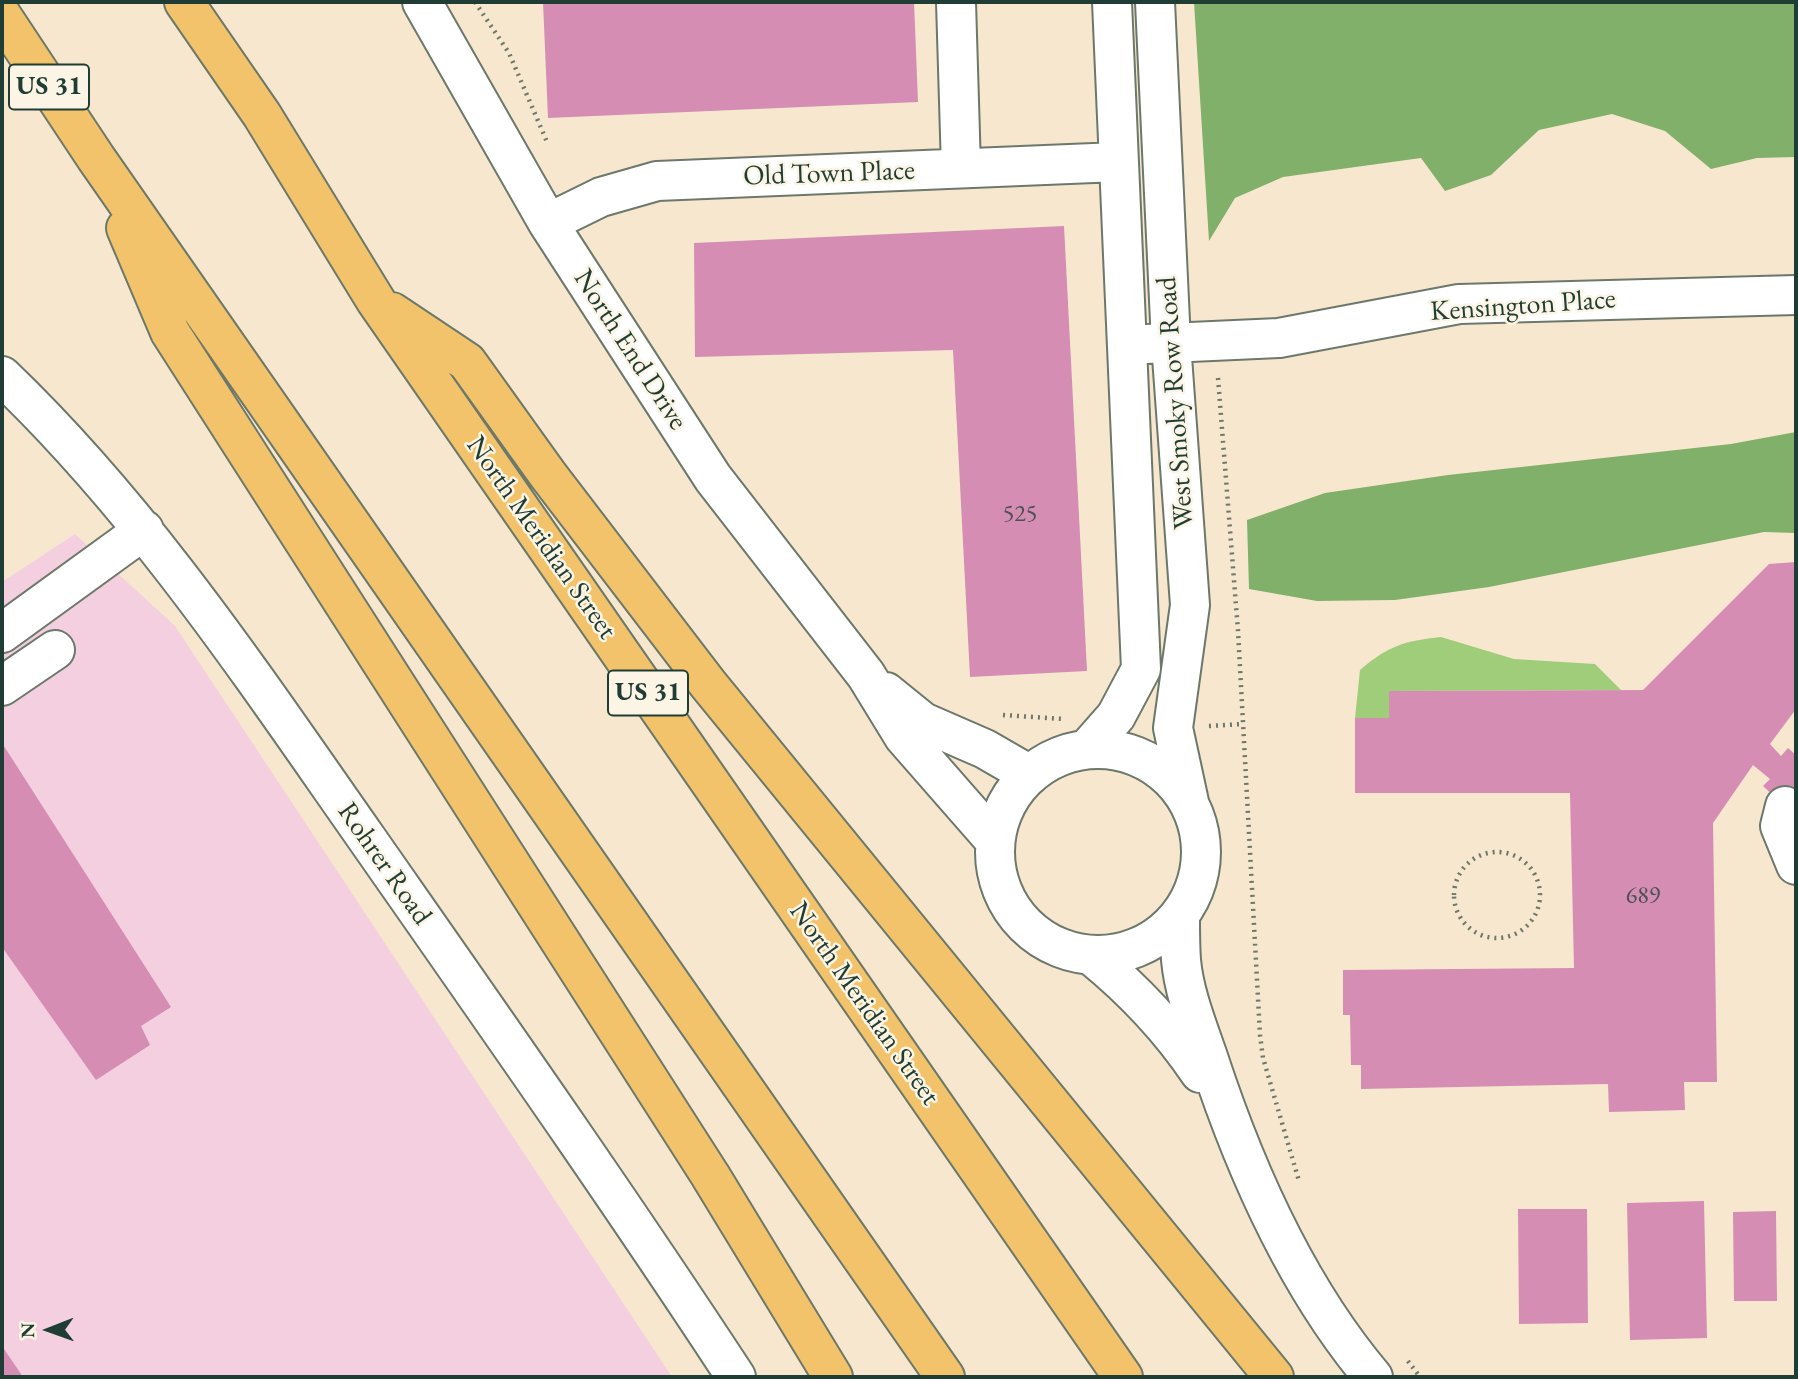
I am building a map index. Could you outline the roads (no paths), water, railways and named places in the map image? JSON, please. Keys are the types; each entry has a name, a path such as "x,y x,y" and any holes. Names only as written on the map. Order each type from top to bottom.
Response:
{"highway":[{"name":"North Meridian Street","path":"184,2 262,115 376,301 1124,1377"},
{"name":"US 31","path":"2,16 96,158 945,1377"},
{"path":"96,158 170,332 710,1175 833,1377"},
{"path":"376,301 467,362 548,475 708,684 1274,1377"}],"street":[{"name":"North End Drive","path":"422,2 548,223 713,478 868,677 904,737 956,800 995,841"},
{"path":"956,2 961,168"},
{"name":"West Smoky Row Road","path":"1079,733 1116,716 1141,668 1112,2"},
{"name":"West Smoky Row Road","path":"1155,2 1171,343 1190,605 1173,729 1189,802"},
{"name":"Old Town Place","path":"548,223 601,197 657,181 1118,162"},
{"name":"Kensington Place","path":"1126,344 1215,342 1301,335 1459,304 1796,295"},
{"name":"Rohrer Road","path":"2,376 57,429 144,530 249,670 397,881 736,1377"},
{"path":"2,633 144,530"},
{"path":"2,686 55,650"},
{"name":"North End Drive","path":"868,677 923,722 985,749 1030,775"},
{"path":"1079,733 1146,760 1170,778 1189,802 1199,830 1202,861 1195,891 1180,917 1155,940 1125,953 1092,956 1059,949 1031,931 1009,906 997,874 995,841 1001,817 1013,794 1030,775 1079,733"},
{"path":"1785,806 1780,826 1796,865"},
{"path":"1180,917 1181,961 1188,998 1225,1110 1289,1254 1350,1350 1373,1377"},
{"path":"1092,956 1133,990 1177,1038 1225,1110"}]}
